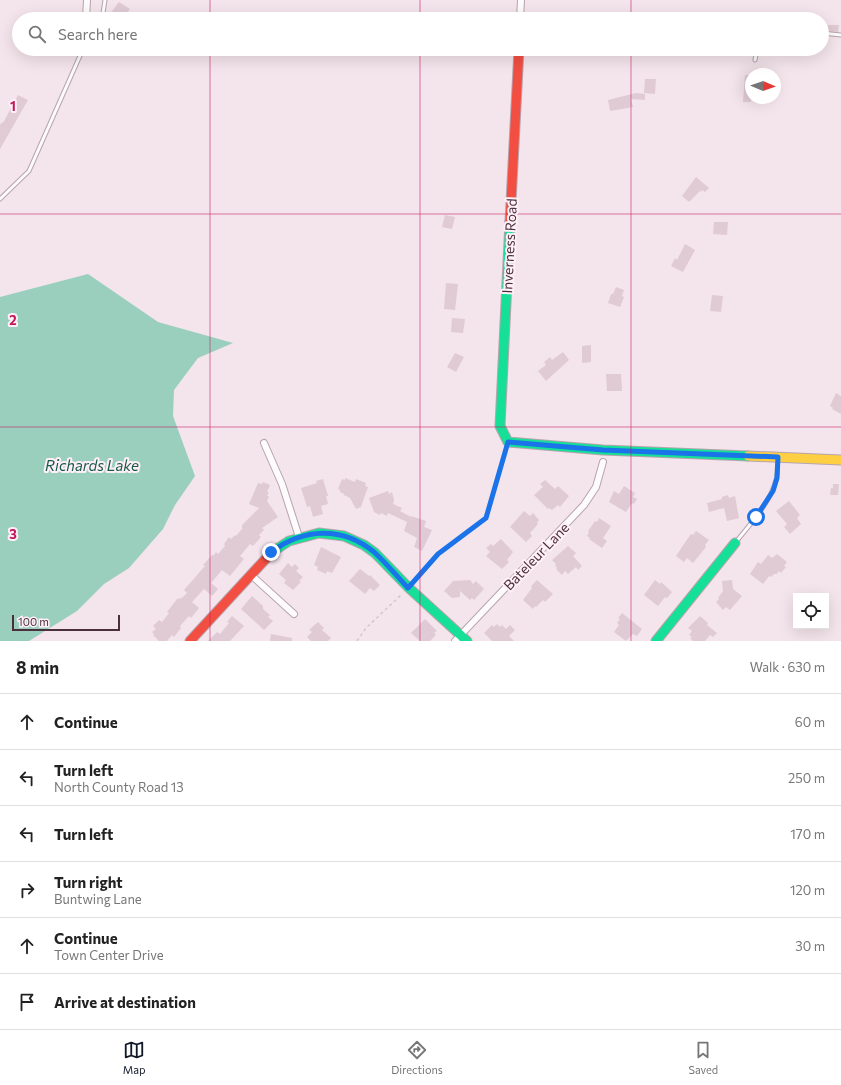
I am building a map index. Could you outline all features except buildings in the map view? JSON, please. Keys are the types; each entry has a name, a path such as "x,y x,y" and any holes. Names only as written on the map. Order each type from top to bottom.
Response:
{"street":[{"path":"86,12 87,0"},
{"path":"520,12 521,0"},
{"name":"Inverness Road","path":"508,442 500,426 519,56"},
{"path":"508,442 603,450 841,460"},
{"path":"264,444 282,484 299,537"},
{"name":"Bateleur Lane","path":"461,639 584,505 596,487 603,462"},
{"path":"190,641 271,552 299,537 319,533 332,534 354,540 375,553 408,588 461,639"},
{"path":"656,641 735,543"},
{"path":"250,574 294,614"}],"lane":[{"path":"103,12 105,0"},
{"path":"829,34 841,35"},
{"path":"0,199 29,171 80,56"},
{"path":"755,60 756,56"},
{"path":"735,543 756,517 773,491 777,478 778,457"}],"path":[{"path":"356,641 366,628 408,588 438,554 486,518 508,442"}],"water":[{"name":"Richards Lake","path":"88,274 158,322 233,343 198,358 174,390 173,416 195,476 175,505 163,529 129,568 104,584 77,611 29,641 0,641 0,297"}],"traffic: fast":[{"path":"510,221 500,426 508,442 603,450 748,456"},
{"path":"272,552 289,541 319,533 344,536 364,545 375,553 409,588 467,641"},
{"path":"656,641 735,543"}],"traffic: slow":[{"path":"748,456 841,460"}],"traffic: jam":[{"path":"510,221 519,56"},
{"path":"190,641 272,552"}],"route":[{"path":"271,552 289,541 308,534 319,533 344,536 364,545 375,553 408,588 438,554 486,518 508,442 603,450 778,457 777,478 773,491 756,517"}]}
